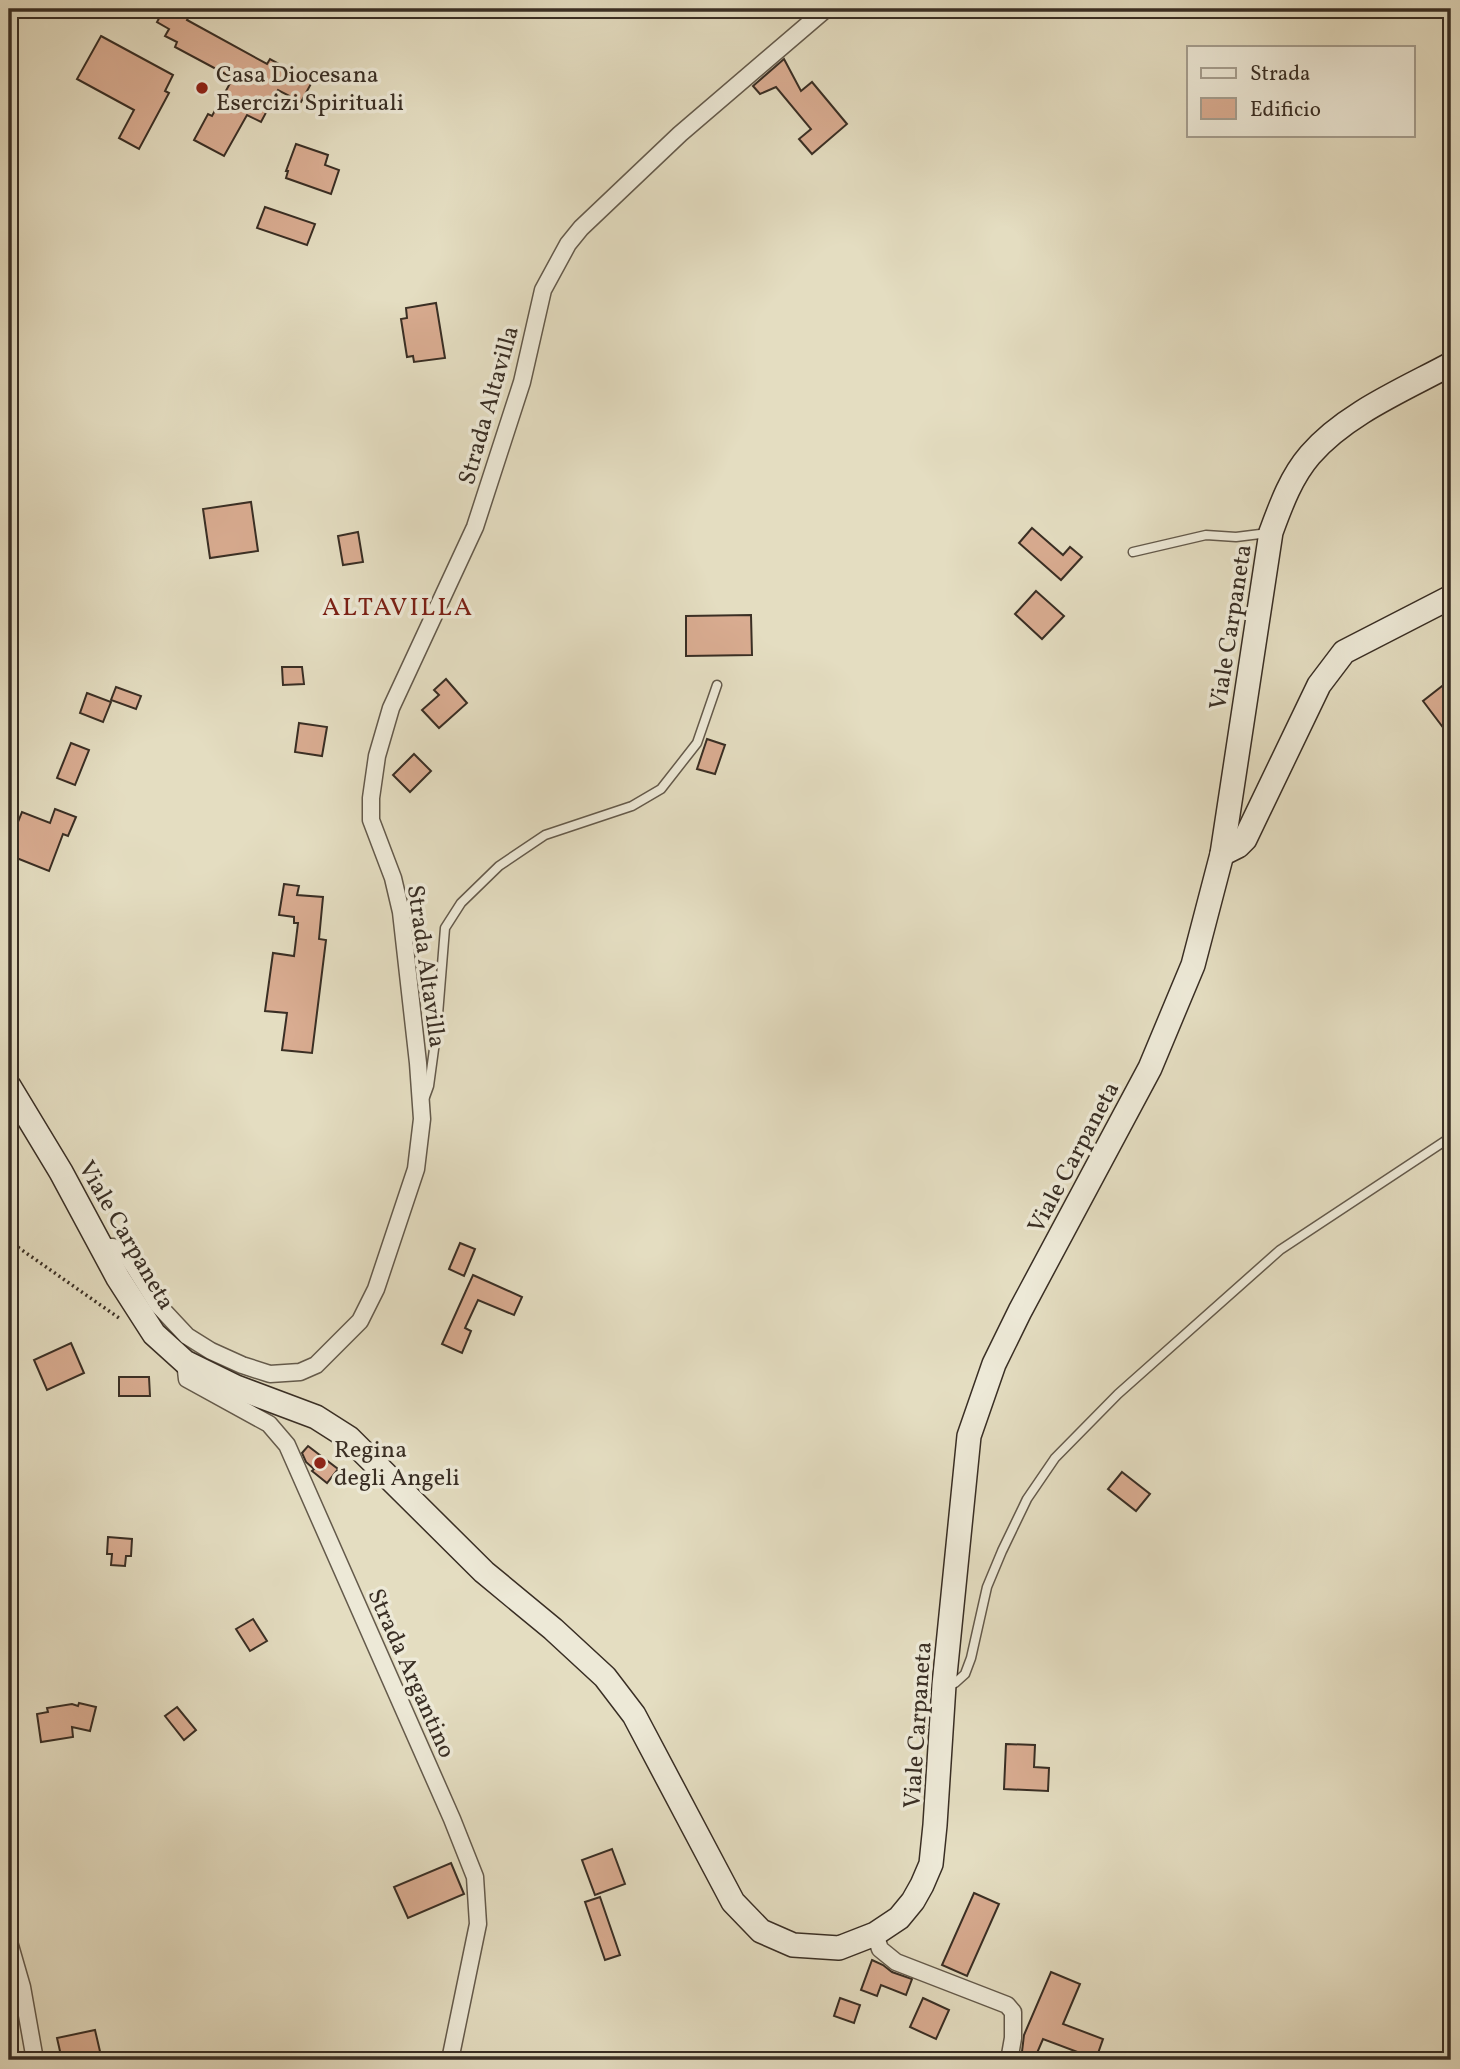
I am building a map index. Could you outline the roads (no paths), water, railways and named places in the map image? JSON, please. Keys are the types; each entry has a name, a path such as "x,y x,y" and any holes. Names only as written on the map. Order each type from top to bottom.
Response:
{"main road":[{"name":"Viale Carpaneta","path":"9,1086 61,1172 100,1247 154,1334 185,1362 236,1387 316,1417 349,1438 484,1572 553,1629 605,1677 634,1715 733,1902 761,1931 793,1945 839,1948 876,1934 899,1918 913,1901 931,1864 936,1825 944,1685 969,1436 994,1364 1150,1068 1193,965 1222,854 1271,532 1284,495 1309,456 1333,432 1451,364"},
{"path":"1222,854 1245,839 1319,685 1344,652 1451,597"}],"street":[{"name":"Strada Altavilla","path":"100,1247 113,1247 126,1254 158,1305 187,1336 211,1351 270,1374 300,1372 316,1365 360,1321 376,1289 416,1169 422,1119 401,912 393,878 371,820 377,756 391,708 475,527 522,382 543,290 568,244 581,228 681,134 826,9"},
{"name":"Strada Argantino","path":"185,1362 187,1379 269,1424 287,1445 475,1877 478,1924 450,2060"},
{"path":"876,1934 880,1949 895,1962 1007,2005 1013,2012 1011,2060"},
{"path":"9,1942 22,1987 36,2060"}],"lane":[{"path":"1133,552 1206,535 1236,537 1271,532"},
{"path":"422,1108 429,1086 437,1027 445,928 461,903 499,866 545,835 632,806 661,789 698,743 716,685"},
{"path":"944,1685 955,1683 965,1674 987,1587 1027,1499 1055,1458 1118,1394 1280,1250 1451,1137"}],"place":[{"name":"Casa Diocesana Esercizi Spirituali","path":"202,88"},
{"name":"Regina degli Angeli","path":"320,1463"}],"district":[{"name":"ALTAVILLA","path":"398,606"}]}
